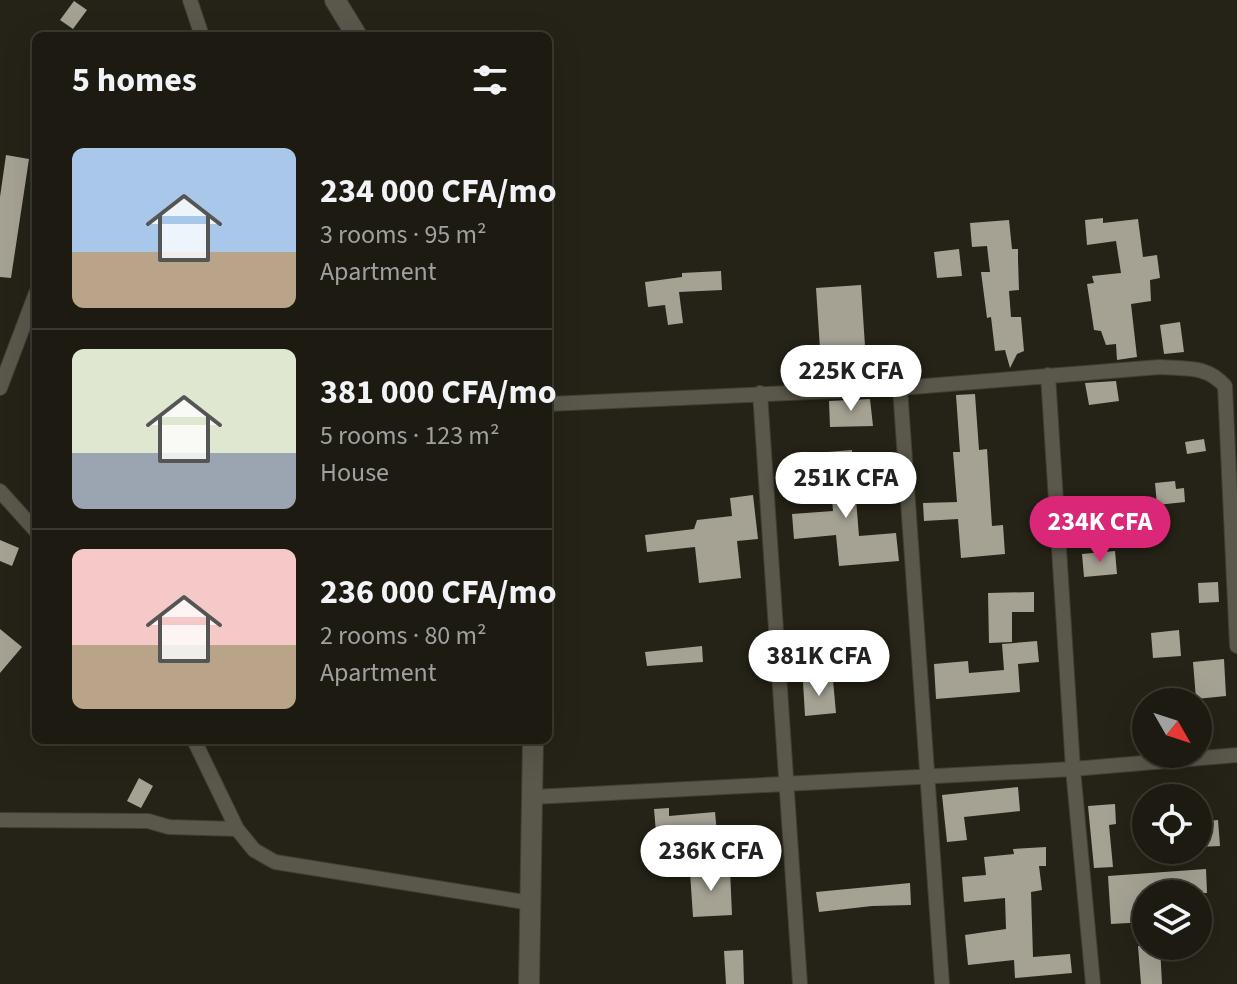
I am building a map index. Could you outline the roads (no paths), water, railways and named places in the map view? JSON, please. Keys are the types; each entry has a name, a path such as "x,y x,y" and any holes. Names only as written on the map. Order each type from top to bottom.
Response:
{"main road":[{"path":"335,0 355,32"},
{"path":"529,984 533,744"}],"street":[{"path":"190,0 201,32"},
{"path":"0,388 32,304"},
{"path":"552,404 900,388 1160,367 1214,374 1225,386 1237,646"},
{"path":"1048,375 1073,769 1093,984"},
{"path":"900,388 942,984"},
{"path":"760,393 800,984"},
{"path":"0,491 32,527"},
{"path":"196,744 237,829 254,850 275,862 531,903"},
{"path":"533,797 1073,769 1237,755"},
{"path":"0,820 148,821 169,827 237,829"}]}
